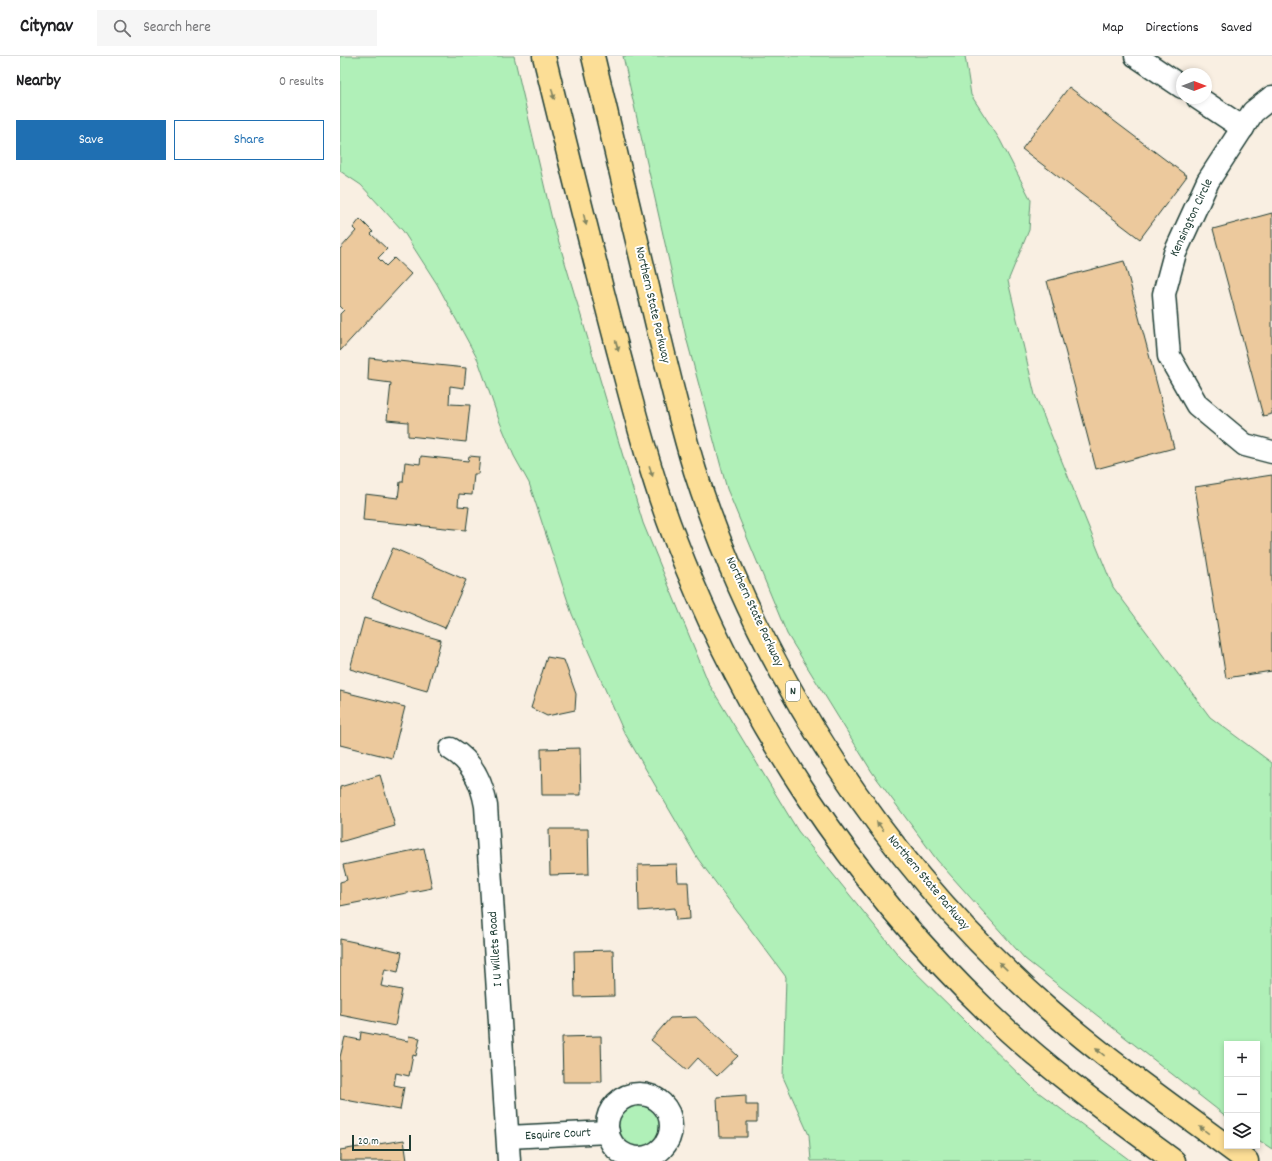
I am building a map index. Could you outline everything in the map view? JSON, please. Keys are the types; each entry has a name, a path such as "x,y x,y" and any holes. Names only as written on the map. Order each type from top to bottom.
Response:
{"highway":[{"path":"544,56 630,399 650,468 688,573 719,642 748,699 804,791 845,850 891,908 939,961 988,1013 1041,1060 1174,1161"},
{"name":"Northern State Parkway","path":"593,56 676,405 696,473 720,540 765,639 798,702 878,823 923,879 996,959 1050,1010 1099,1051 1247,1161"}],"street":[{"path":"1136,56 1176,83"},
{"name":"Kensington Circle","path":"1272,97 1253,112 1208,180 1175,253 1164,294 1169,356 1197,405 1245,445 1272,452"},
{"path":"1207,104 1243,128"},
{"name":"I U Willets Road","path":"451,749 462,756 472,767 482,788 486,806 509,1161"},
{"name":"Esquire Court","path":"508,1137 608,1132"}],"green space":[{"path":"340,56 514,56 552,219 643,523 709,684 798,831 900,957 1034,1089 1131,1161 811,1161 809,1135 783,1077 786,977 698,859 623,730 572,614 529,483 514,456 499,420 478,360 437,284 403,231 361,185 340,171"},
{"path":"623,56 965,56 971,95 1000,140 1031,200 1029,230 1008,281 1035,395 1113,587 1210,717 1272,763 1272,1149 1260,1141 1260,1041 1224,1041 1224,1115 1025,959 937,860 872,772 787,634 727,489 686,337"},
{"path":"639,1094 657,1100 665,1108 671,1126 665,1144 657,1152 639,1158 621,1152 613,1144 607,1126 613,1108 621,1100"}],"building":[{"path":"1069,87 1187,176 1140,239 1022,149"},
{"path":"1272,213 1272,414 1263,416 1213,229"},
{"path":"360,219 373,232 371,234 387,249 378,258 386,266 394,258 411,274 340,351 340,314 344,310 340,306 340,249 356,231 353,228"},
{"path":"1124,261 1174,448 1096,469 1047,281"},
{"path":"369,358 466,368 464,388 450,386 449,404 470,405 466,442 408,436 408,422 387,420 391,383 368,380"},
{"path":"421,456 468,461 469,456 480,457 478,474 474,474 472,495 459,494 458,506 469,507 466,530 363,520 365,494 398,498 400,482 403,482 405,462 420,464"},
{"path":"1272,475 1272,671 1226,678 1195,487"},
{"path":"393,548 466,580 445,628 372,597"},
{"path":"364,618 441,640 427,691 350,669"},
{"path":"547,657 564,660 576,694 575,710 547,716 531,708"},
{"path":"340,691 405,707 392,758 340,745"},
{"path":"580,748 581,795 542,795 541,749"},
{"path":"380,775 395,826 340,842 340,787"},
{"path":"549,829 588,829 589,874 550,875"},
{"path":"424,848 432,888 340,906 340,882 347,880 343,865"},
{"path":"677,864 678,882 688,882 690,919 676,920 675,908 639,911 638,865"},
{"path":"340,939 402,952 398,972 385,969 381,986 402,990 395,1026 340,1015"},
{"path":"613,950 614,996 575,997 574,951"},
{"path":"696,1017 738,1056 717,1076 698,1058 687,1070 651,1040 670,1018"},
{"path":"361,1032 408,1041 409,1036 420,1038 416,1056 413,1055 409,1076 396,1073 394,1085 404,1087 400,1110 340,1099 340,1057 345,1037 360,1040"},
{"path":"601,1036 602,1082 563,1082 562,1037"},
{"path":"746,1095 746,1105 757,1105 757,1122 747,1122 747,1137 719,1137 717,1097"},
{"path":"404,1140 407,1161 340,1161 340,1150"}]}
